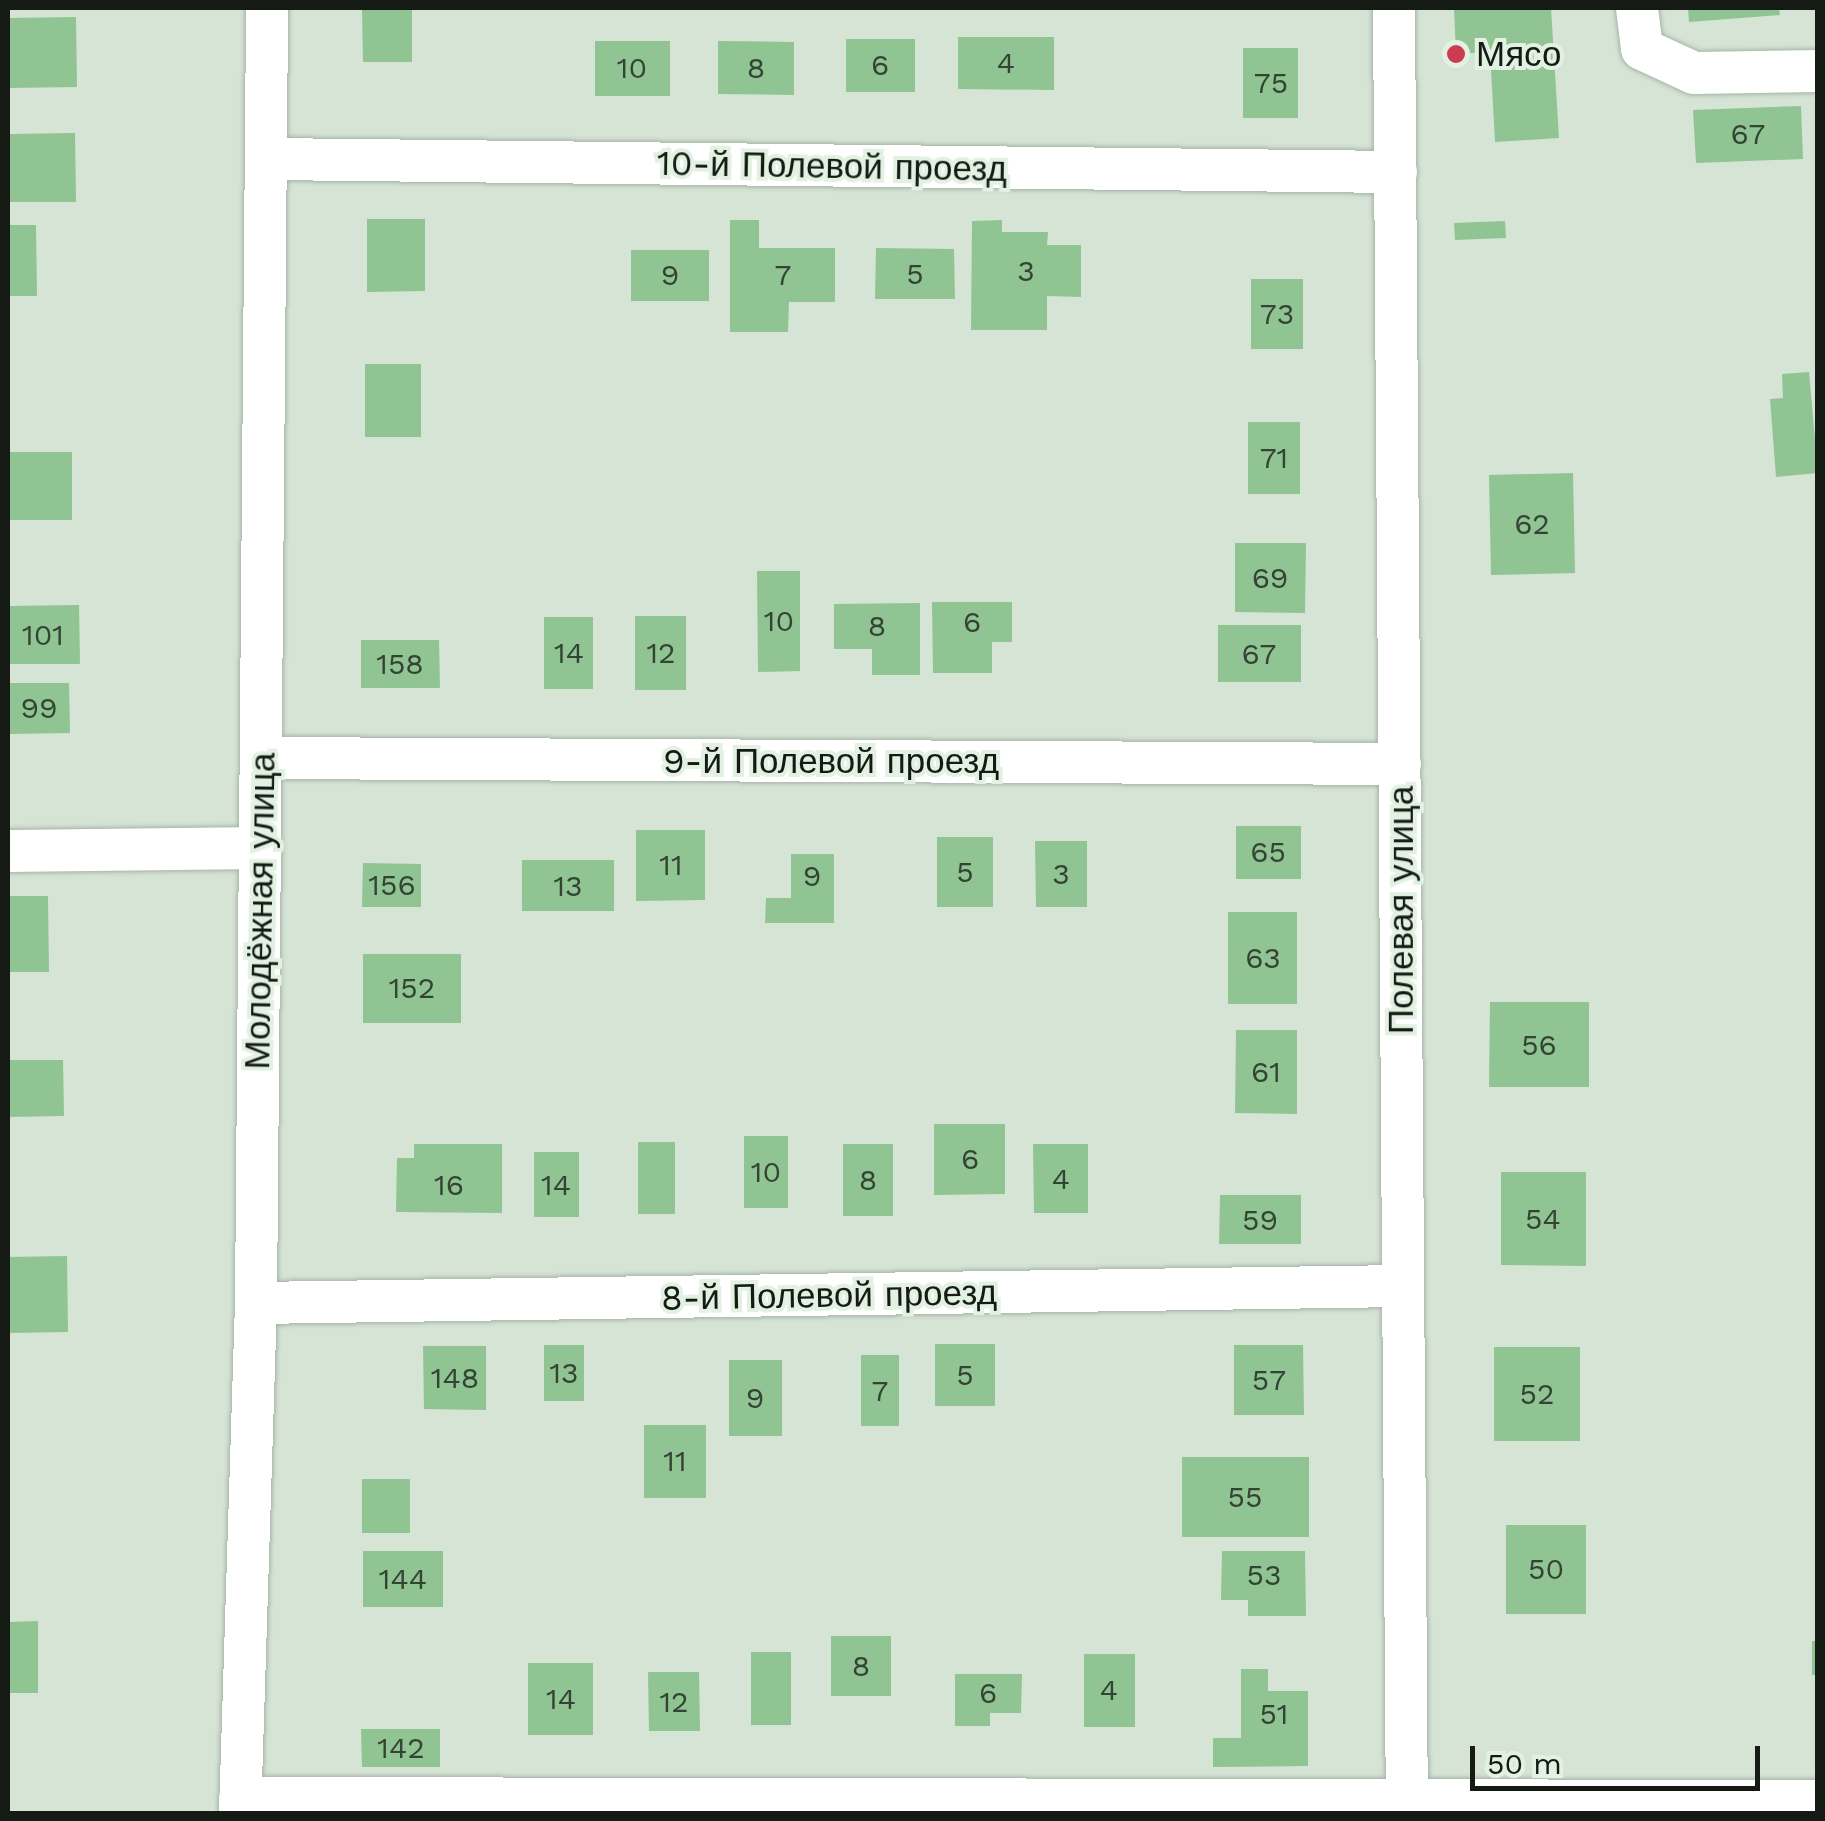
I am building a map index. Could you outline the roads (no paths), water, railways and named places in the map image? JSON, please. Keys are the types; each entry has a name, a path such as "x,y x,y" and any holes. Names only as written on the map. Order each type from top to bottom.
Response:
{"street":[{"name":"Молодёжная улица","path":"240,1806 256,1304 268,8"},
{"name":"Полевая улица","path":"1394,8 1407,1810"},
{"path":"1637,8 1642,49 1694,72 1818,72"},
{"name":"10-й Полевой проезд","path":"269,159 1396,172"},
{"name":"9-й Полевой проезд","path":"262,758 1400,764"},
{"path":"8,851 260,848"},
{"name":"8-й Полевой проезд","path":"256,1304 1402,1286"},
{"path":"240,1806 1407,1810 1818,1801"}],"place":[{"name":"Мясо","path":"1456,54"}]}
